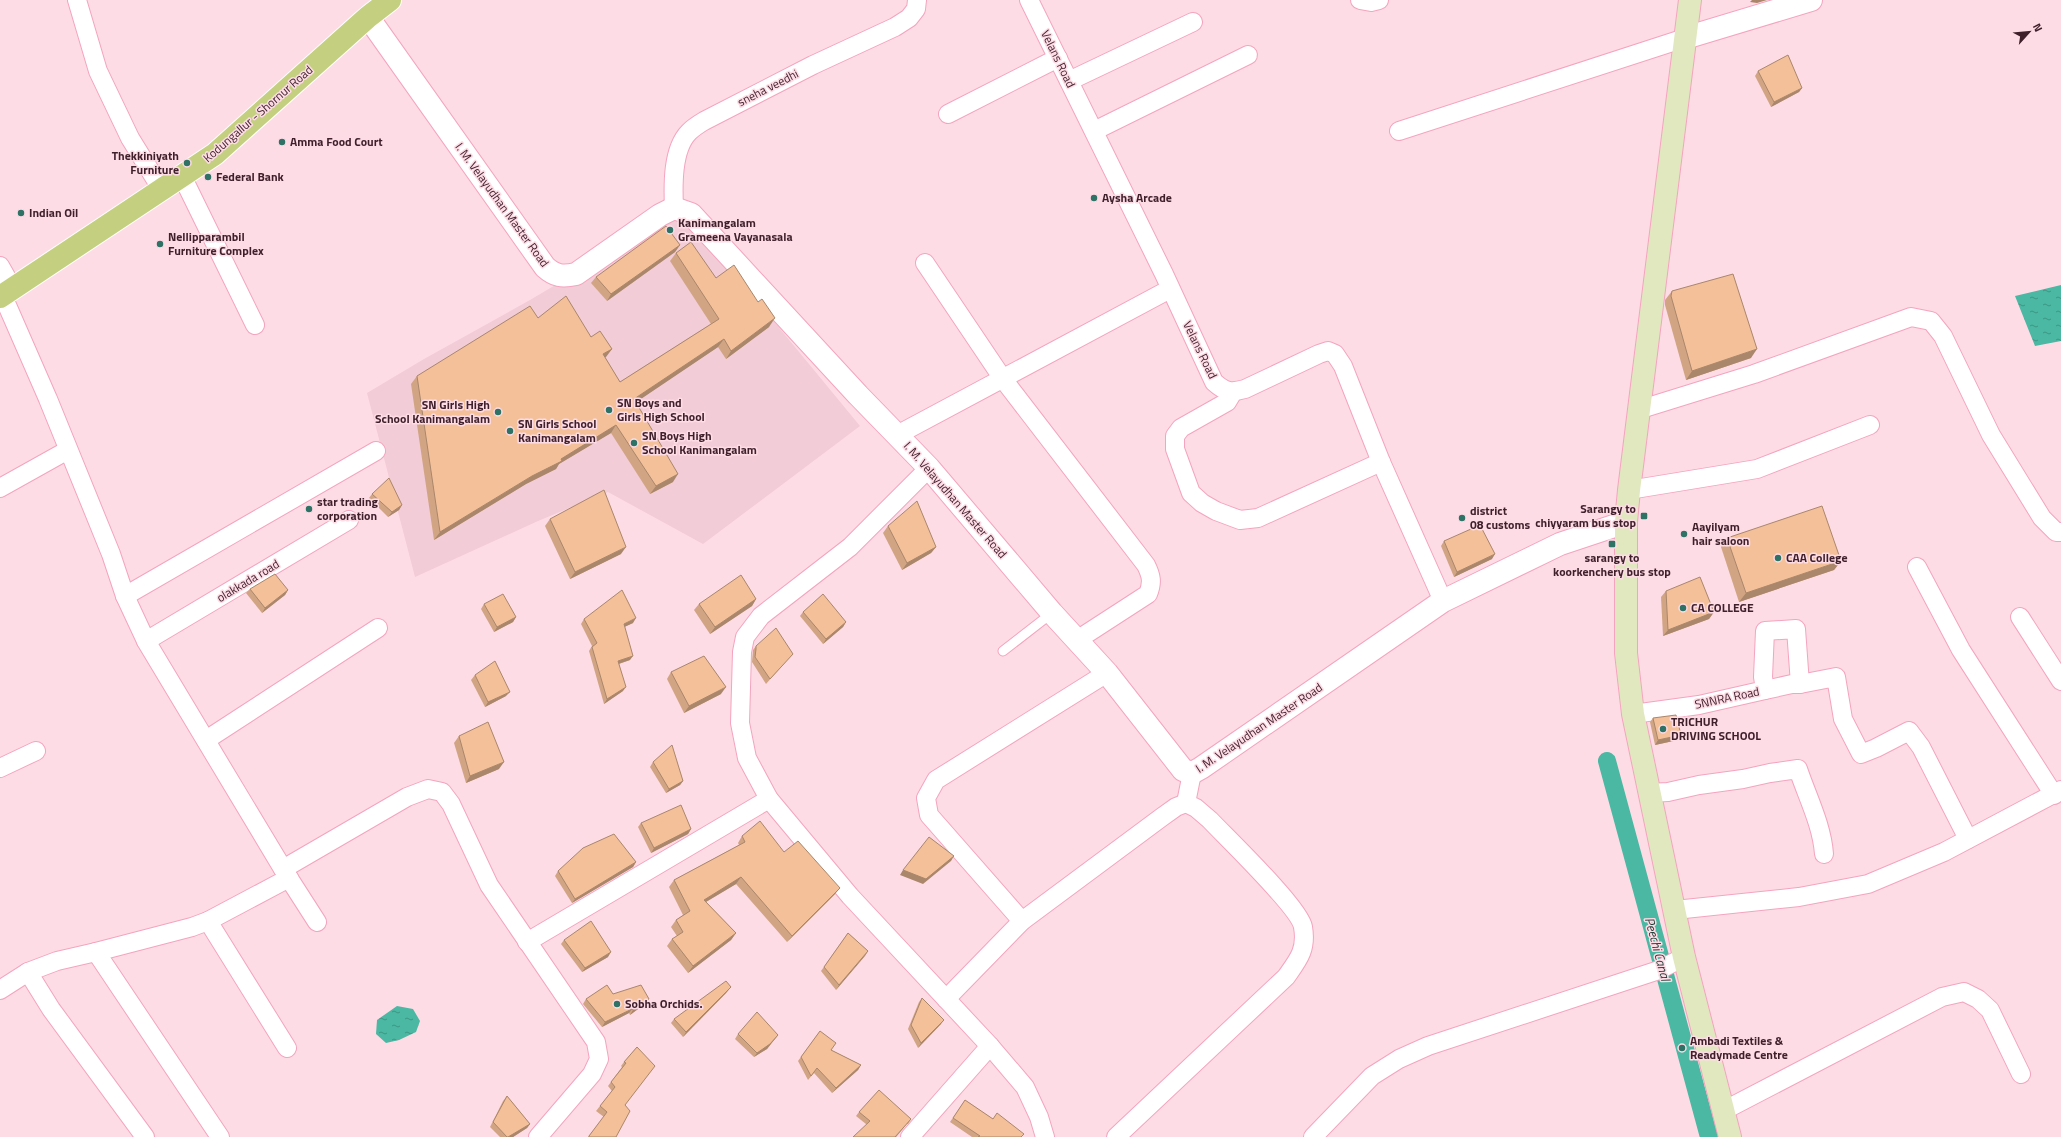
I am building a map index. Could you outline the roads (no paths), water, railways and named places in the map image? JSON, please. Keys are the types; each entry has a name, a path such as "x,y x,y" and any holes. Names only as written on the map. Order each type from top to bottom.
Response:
{"main road":[{"name":"Kodungallur - Shornur Road","path":"5,294 215,154 368,17 390,0"},
{"path":"1690,0 1629,490 1626,522 1626,653 1633,714 1675,910 1672,963 1730,1137"}],"street":[{"path":"77,0 98,71 130,138 162,190"},
{"name":"Velans Road","path":"1029,0 1094,131 1214,382 1223,390 1233,392"},
{"path":"1360,0 1371,2 1379,0"},
{"path":"1399,132 1685,38 1811,0"},
{"name":"sneha veedhi","path":"674,208 672,179 680,149 688,133 704,121 806,69 896,27 909,18 916,4"},
{"name":"I. M. Velayudhan Master Road","path":"368,17 544,267 554,275 565,277 576,274 660,215 674,208 691,214 897,436 929,468 1052,613 1107,672 1183,770 1192,773 1443,601 1560,544 1626,522"},
{"path":"1069,81 1193,22"},
{"path":"1094,131 1248,54"},
{"path":"948,114 1058,58"},
{"path":"182,176 255,325"},
{"path":"925,263 1003,379 1146,565 1150,574 1152,584 1148,594 1077,640"},
{"path":"0,266 5,294 111,554 125,596 146,641 317,922"},
{"path":"897,436 1170,289"},
{"path":"1638,410 1754,374 1911,317 1931,321 1942,336 1991,435 2042,518 2056,532 2061,532"},
{"path":"1381,462 1258,518 1240,520 1216,511 1202,503 1191,492 1175,448 1175,436 1180,428 1227,402 1233,392 1245,389 1328,351 1335,354 1343,366 1381,462 1443,601"},
{"path":"1629,490 1757,469 1870,425"},
{"path":"0,488 68,450"},
{"path":"125,596 376,451"},
{"path":"929,468 850,547 760,616 746,637 742,652 740,723 747,758 769,799 850,896 990,1046 1025,1087 1039,1117 1045,1137"},
{"name":"olakkada road","path":"146,641 349,520"},
{"path":"1675,910 1799,897 1868,884 1944,852 2058,793 1961,650 1917,567"},
{"path":"2020,617 2061,681"},
{"path":"206,740 378,628"},
{"name":"SNNRA Road","path":"1633,714 1698,705 1768,689 1763,677 1765,631 1796,629 1800,684"},
{"path":"1022,920 929,815 926,798 936,780 1107,672"},
{"path":"1768,689 1836,678 1843,719 1861,754 1909,731 1921,747 1968,839"},
{"path":"0,768 36,751"},
{"path":"1649,793 1668,792 1695,786 1798,769 1807,796 1816,816 1824,854"},
{"path":"1186,803 1192,773"},
{"path":"0,990 28,972 57,961 192,927 208,921 407,797 428,788 442,792 451,804 489,885 596,1042 600,1059 592,1074 538,1137"},
{"path":"527,942 769,799"},
{"path":"946,999 1022,920 1176,807 1186,803 1196,808 1210,820 1290,905 1303,926 1302,953 1286,977 1116,1137"},
{"path":"208,921 287,1048"},
{"path":"96,952 220,1137"},
{"path":"1313,1137 1372,1076 1399,1059 1428,1046 1672,963"},
{"path":"28,972 51,1009 145,1137"},
{"path":"1722,1111 1942,997 1964,992 1978,999 1990,1010 2021,1074"},
{"path":"910,1137 990,1046"}],"lane":[{"path":"1003,651 1052,613"}],"water":[{"path":"2061,285 2061,341 2035,346 2015,296"},
{"path":"397,1006 413,1009 420,1021 416,1032 399,1040 386,1043 376,1034 377,1020"}],"waterway":[{"name":"Peechi Canal","path":"1607,761 1709,1137"}],"place":[{"name":"Amma Food Court","path":"282,142"},
{"name":"Thekkiniyath Furniture","path":"187,163"},
{"name":"Federal Bank","path":"208,177"},
{"name":"Aysha Arcade","path":"1094,198"},
{"name":"Indian Oil","path":"21,213"},
{"name":"Kanimangalam Grameena Vayanasala","path":"670,230"},
{"name":"Nellipparambil Furniture Complex","path":"160,244"},
{"name":"SN Boys and Girls High School","path":"609,410"},
{"name":"SN Girls High School Kanimangalam","path":"498,412"},
{"name":"SN Girls School Kanimangalam","path":"510,431"},
{"name":"SN Boys High School Kanimangalam","path":"634,443"},
{"name":"star trading corporation","path":"309,509"},
{"name":"Sarangy to chiyyaram bus stop","path":"1644,516"},
{"name":"district 08 customs","path":"1462,518"},
{"name":"Aayilyam hair saloon","path":"1684,534"},
{"name":"sarangy to koorkenchery bus stop","path":"1612,544"},
{"name":"CAA College","path":"1778,558"},
{"name":"CA COLLEGE","path":"1683,608"},
{"name":"TRICHUR DRIVING SCHOOL","path":"1663,729"},
{"name":"Sobha Orchids.","path":"617,1004"},
{"name":"Ambadi Textiles & Readymade Centre","path":"1682,1048"}]}
